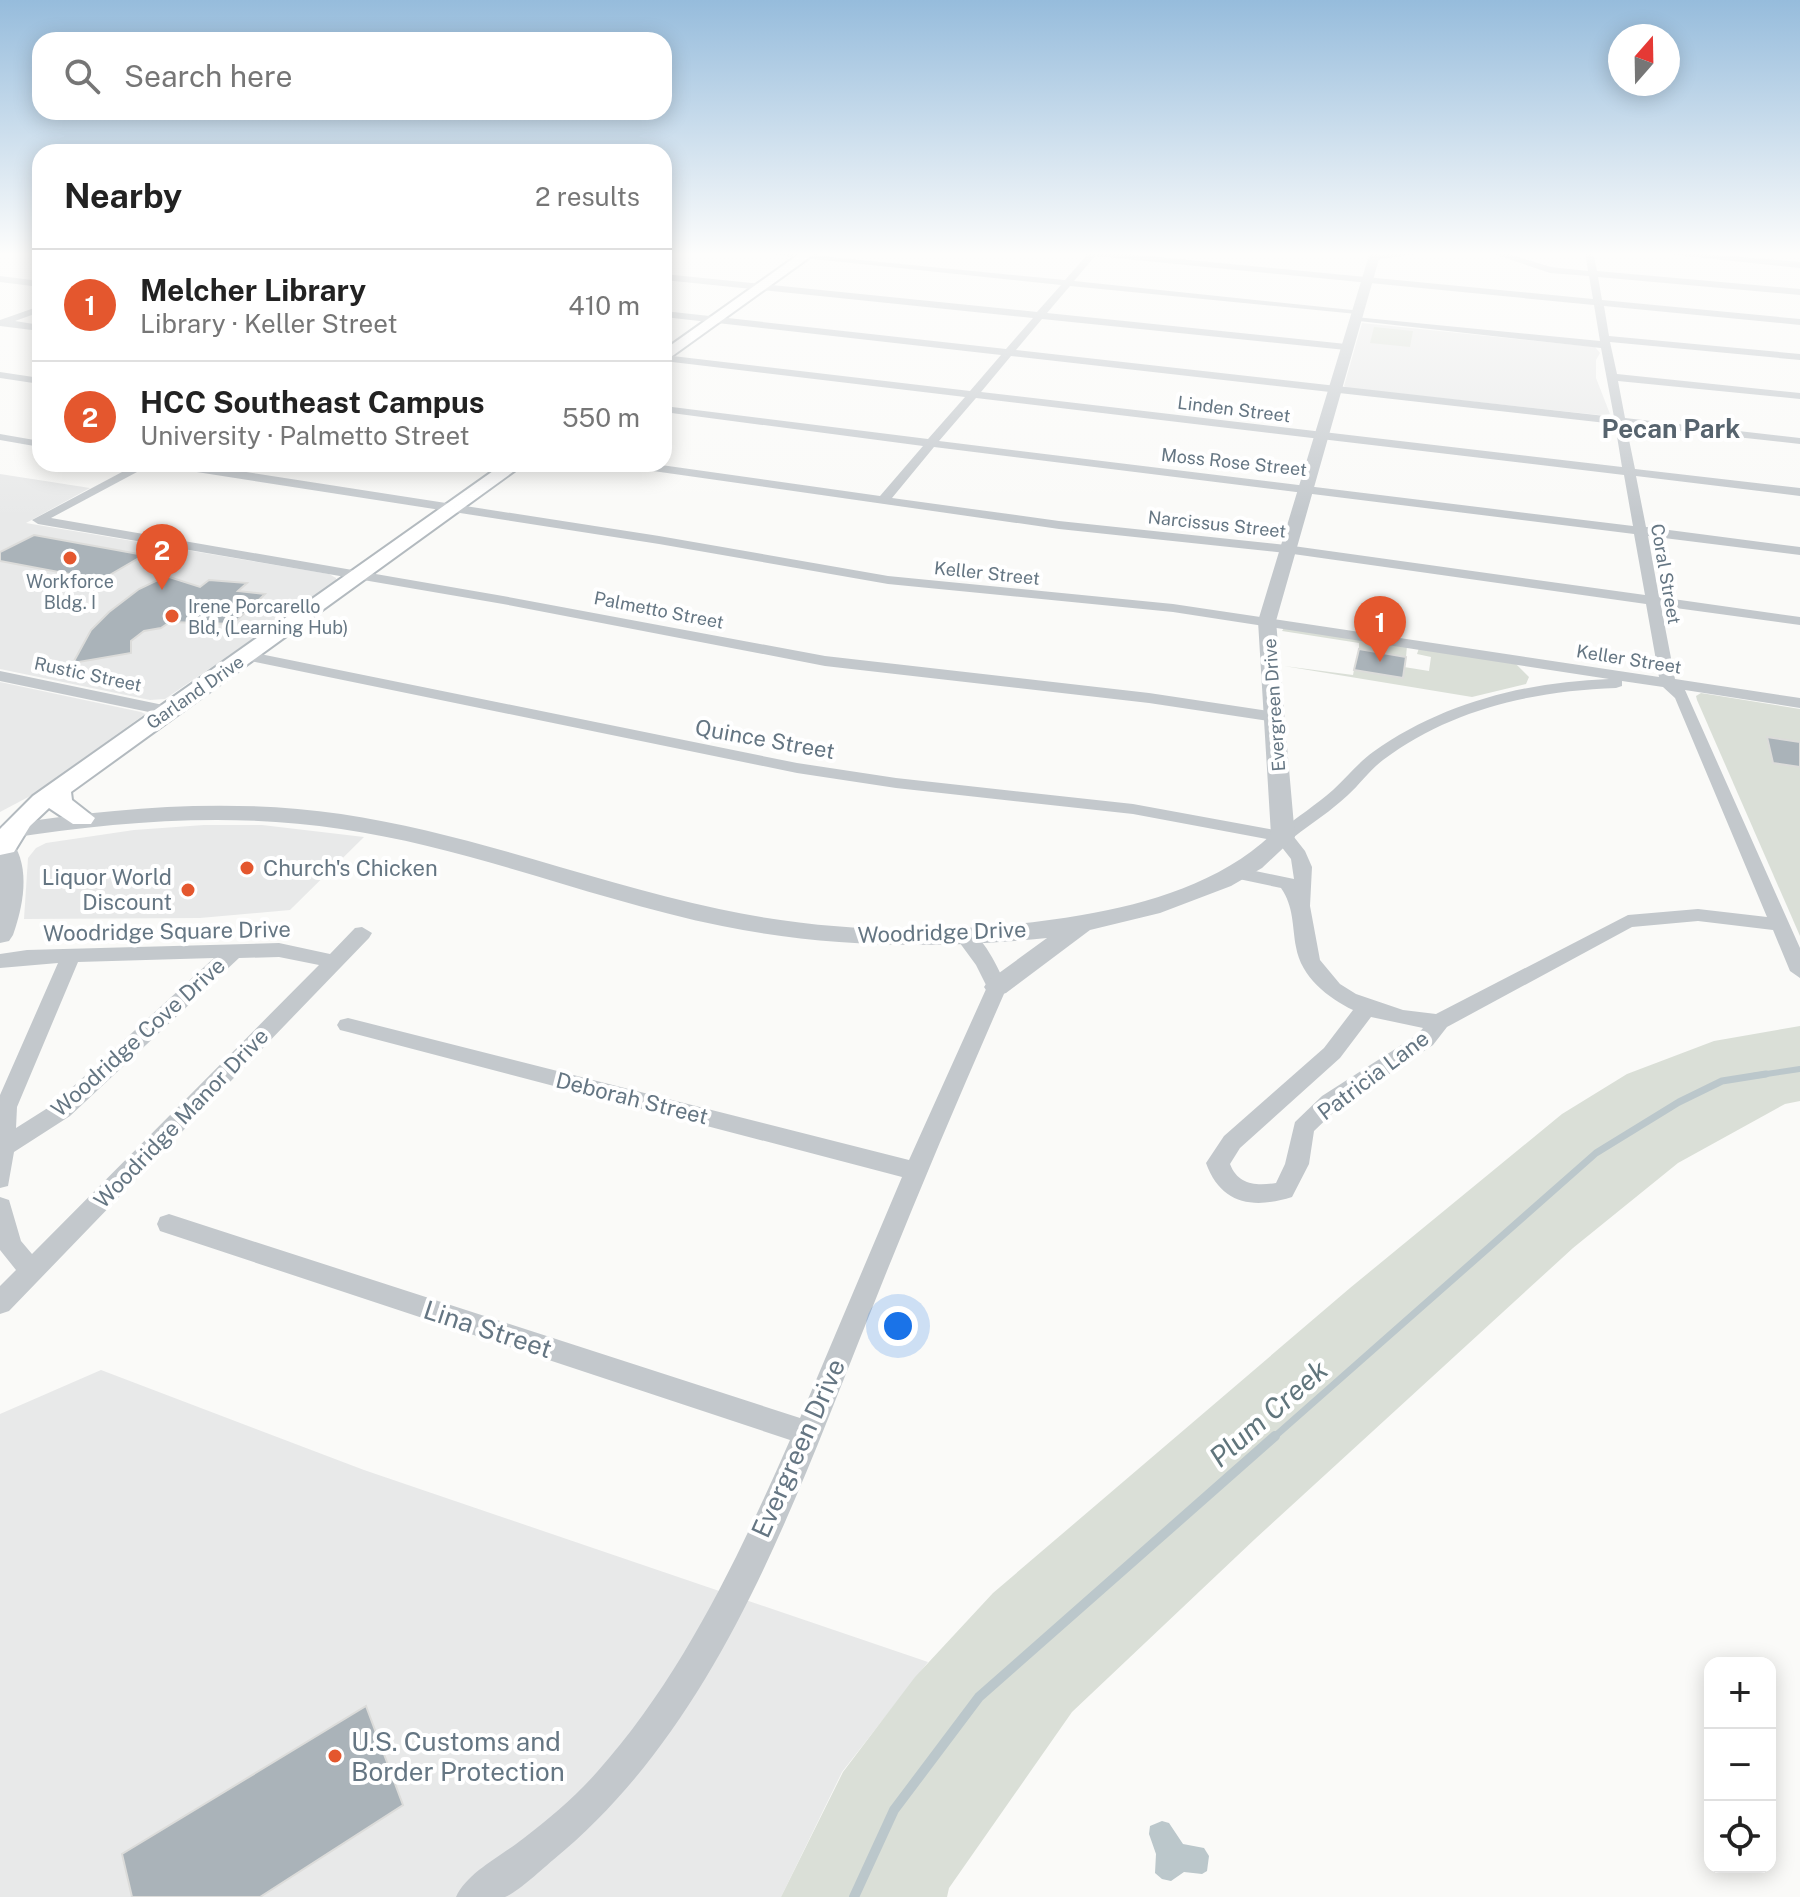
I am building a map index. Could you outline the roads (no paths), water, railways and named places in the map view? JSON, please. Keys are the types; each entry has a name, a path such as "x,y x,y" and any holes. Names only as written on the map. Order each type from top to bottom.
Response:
{"main road":[{"path":"672,352 688,341"},
{"name":"Garland Drive","path":"2,837 64,784 504,472"},
{"path":"64,784 59,803 82,818"}],"street":[{"path":"898,341 1800,441"},
{"path":"883,500 1018,341"},
{"path":"1282,341 1346,347"},
{"name":"Evergreen Drive","path":"1283,837 1267,621 1348,341"},
{"path":"1600,341 1800,357"},
{"name":"Coral Street","path":"1605,341 1668,683 1682,696 1800,971"},
{"name":"Linden Street","path":"672,359 1800,492"},
{"path":"0,375 32,380"},
{"path":"1612,377 1800,396"},
{"name":"Moss Rose Street","path":"672,410 1099,466 1305,488 1800,551"},
{"path":"0,437 32,443"},
{"name":"Narcissus Street","path":"672,470 1059,525 1286,549 1800,621"},
{"name":"Palmetto Street","path":"131,472 38,520 825,661 1149,698 1275,717"},
{"name":"Keller Street","path":"222,472 888,580 1173,608 1800,703"},
{"name":"Quince Street","path":"245,656 797,768 896,783 1133,809 1283,837"},
{"path":"1521,660 1535,677 1534,693"},
{"name":"Rustic Street","path":"0,676 168,711"},
{"name":"Woodridge Drive","path":"2,837 82,818 250,814 339,821 417,836 734,920 849,935 964,935 1082,924 1130,914 1241,874 1340,793 1379,755 1411,734 1473,707 1534,693 1609,683 1668,683"},
{"name":"Woodridge Drive","path":"2,837 163,816"},
{"path":"0,935 6,919 13,861 2,837"},
{"path":"1283,837 1295,846 1306,879 1301,905 1309,959 1333,989 1366,1008 1398,1018 1439,1022"},
{"path":"1241,874 1288,883 1301,905"},
{"name":"Patricia Lane","path":"1366,1008 1332,1053 1232,1142 1218,1163 1221,1176 1238,1190 1265,1197 1284,1190 1297,1164 1303,1128 1330,1102 1425,1040 1439,1022 1628,921 1698,915 1781,925"},
{"path":"964,935 985,963 997,987 1082,924"},
{"name":"Woodridge Manor Drive","path":"0,1303 362,933"},
{"name":"Woodridge Square Drive","path":"0,961 279,950 334,961"},
{"name":"Woodridge Cove Drive","path":"2,1148 62,1110 234,951"},
{"path":"0,1179 6,1107 71,956"},
{"name":"Evergreen Drive","path":"474,1897 562,1830 622,1768 675,1697 713,1633 808,1433 915,1171 997,987"},
{"name":"Deborah Street","path":"348,1025 915,1171"},
{"path":"0,1207 10,1245 31,1271"},
{"name":"Lina Street","path":"169,1224 808,1433"}],"waterway":[{"name":"Plum Creek","path":"1760,1075 1800,1069"},
{"name":"Plum Creek","path":"1760,1075 1766,1074"},
{"name":"Plum Creek","path":"1273,1438 1596,1153 1679,1102 1722,1081 1760,1075"},
{"name":"Plum Creek","path":"1753,1076 1760,1075"},
{"name":"Plum Creek","path":"854,1897 894,1810 979,1697 1275,1436"}],"place":[{"name":"Workforce Bldg. I","path":"70,558"},
{"name":"HCC Southeast Campus","path":"162,590"},
{"name":"Irene Porcarello Bld, (Learning Hub)","path":"172,616"},
{"name":"Melcher Library","path":"1380,662"},
{"name":"Church's Chicken","path":"247,868"},
{"name":"Liquor World Discount","path":"188,890"},
{"name":"U.S. Customs and Border Protection","path":"335,1756"}],"district":[{"name":"Pecan Park","path":"1671,428"}]}
